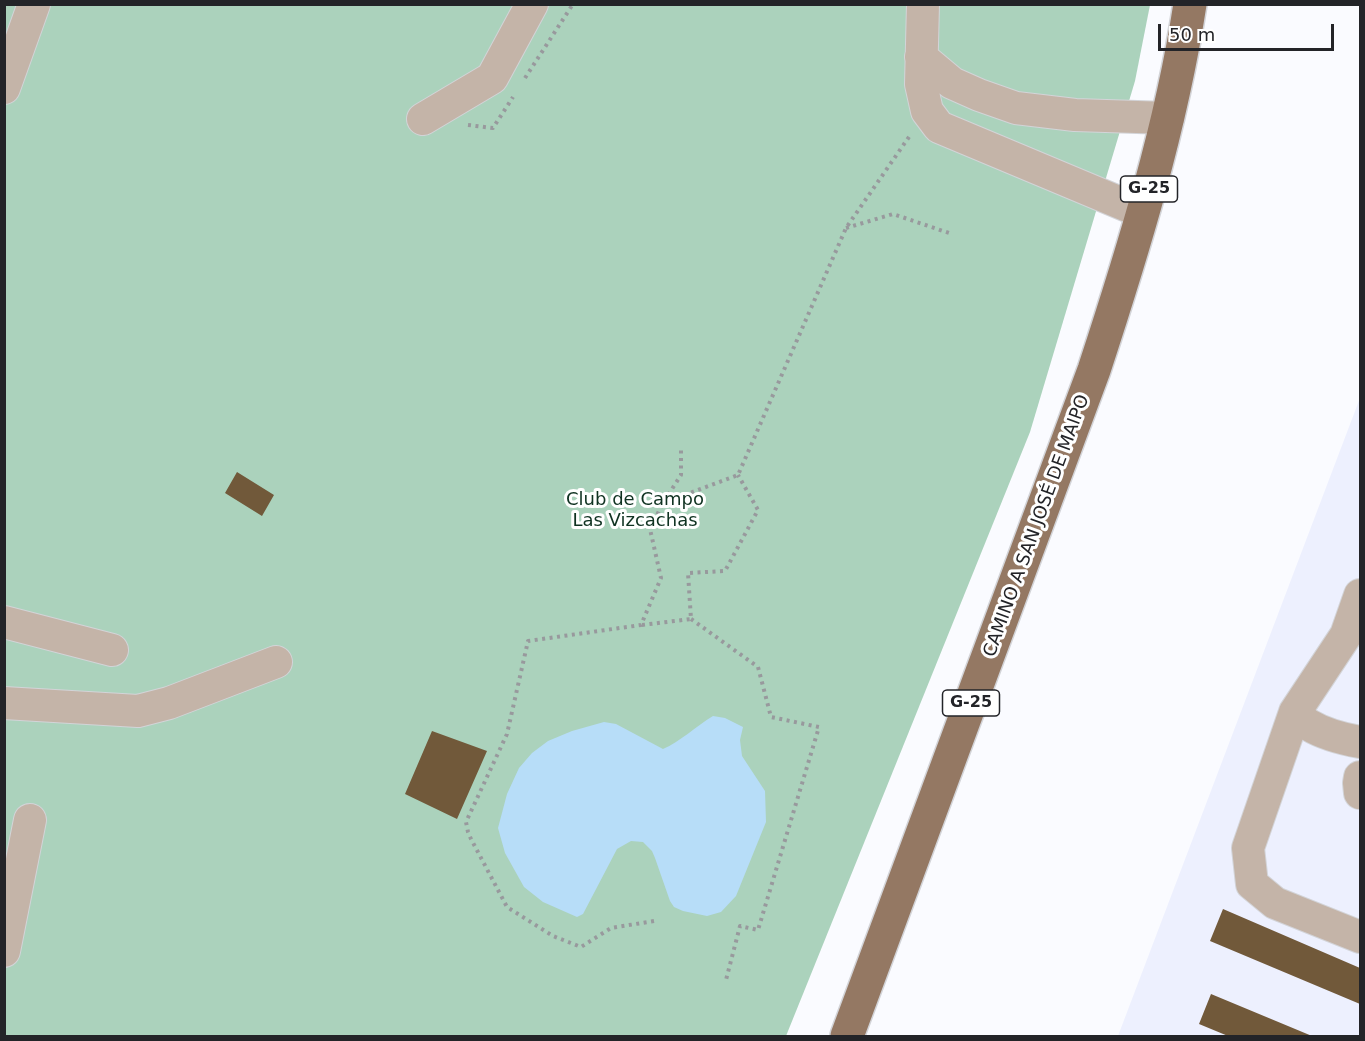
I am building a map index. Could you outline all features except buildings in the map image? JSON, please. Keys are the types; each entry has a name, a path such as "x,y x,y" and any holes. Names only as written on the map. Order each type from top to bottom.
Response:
{"main road":[{"name":"CAMINO A SAN JOSÉ DE MAIPO","path":"847,1036 1070,439 1123,283 1168,118 1190,4"}],"lane":[{"path":"4,88 34,4"},
{"path":"423,119 492,78 532,4"},
{"path":"923,4 921,84 927,111 939,127 1142,212"},
{"path":"921,57 952,83 1017,108 1075,115 1168,118"},
{"path":"988,148 1000,103"},
{"path":"1360,596 1346,635 1295,712 1248,848 1252,884 1275,903 1360,937"},
{"path":"4,622 112,650"},
{"path":"4,703 138,711 169,703 276,662"},
{"path":"1295,712 1308,724 1324,732 1360,742"},
{"path":"1360,777 1360,793"},
{"path":"4,951 30,820"}],"path":[{"path":"663,503 738,475 846,228 927,111"},
{"path":"846,228 893,214 952,234"},
{"path":"641,625 661,578 650,529 663,503 681,476 681,450"},
{"path":"691,619 687,573 725,571 758,510 738,475"},
{"path":"654,921 611,928 581,947 553,936 507,907 471,839 466,822 507,734 528,640 691,619 758,667 771,717 819,727 758,930 740,926 726,980"}],"shaded area":[{"path":"1360,398 1360,1036 1118,1036"}],"green space":[{"name":"Club de Campo Las Vizcachas","path":"5,5 1150,5 1135,81 1030,432 786,1036 5,1036"}],"water":[{"path":"713,716 725,718 743,727 740,740 742,756 765,791 766,822 736,896 721,912 707,916 674,907 652,851 643,842 631,841 617,849 583,914 577,917 543,902 524,887 505,853 498,828 507,794 519,768 532,753 548,741 604,722 616,724 663,749"}]}
